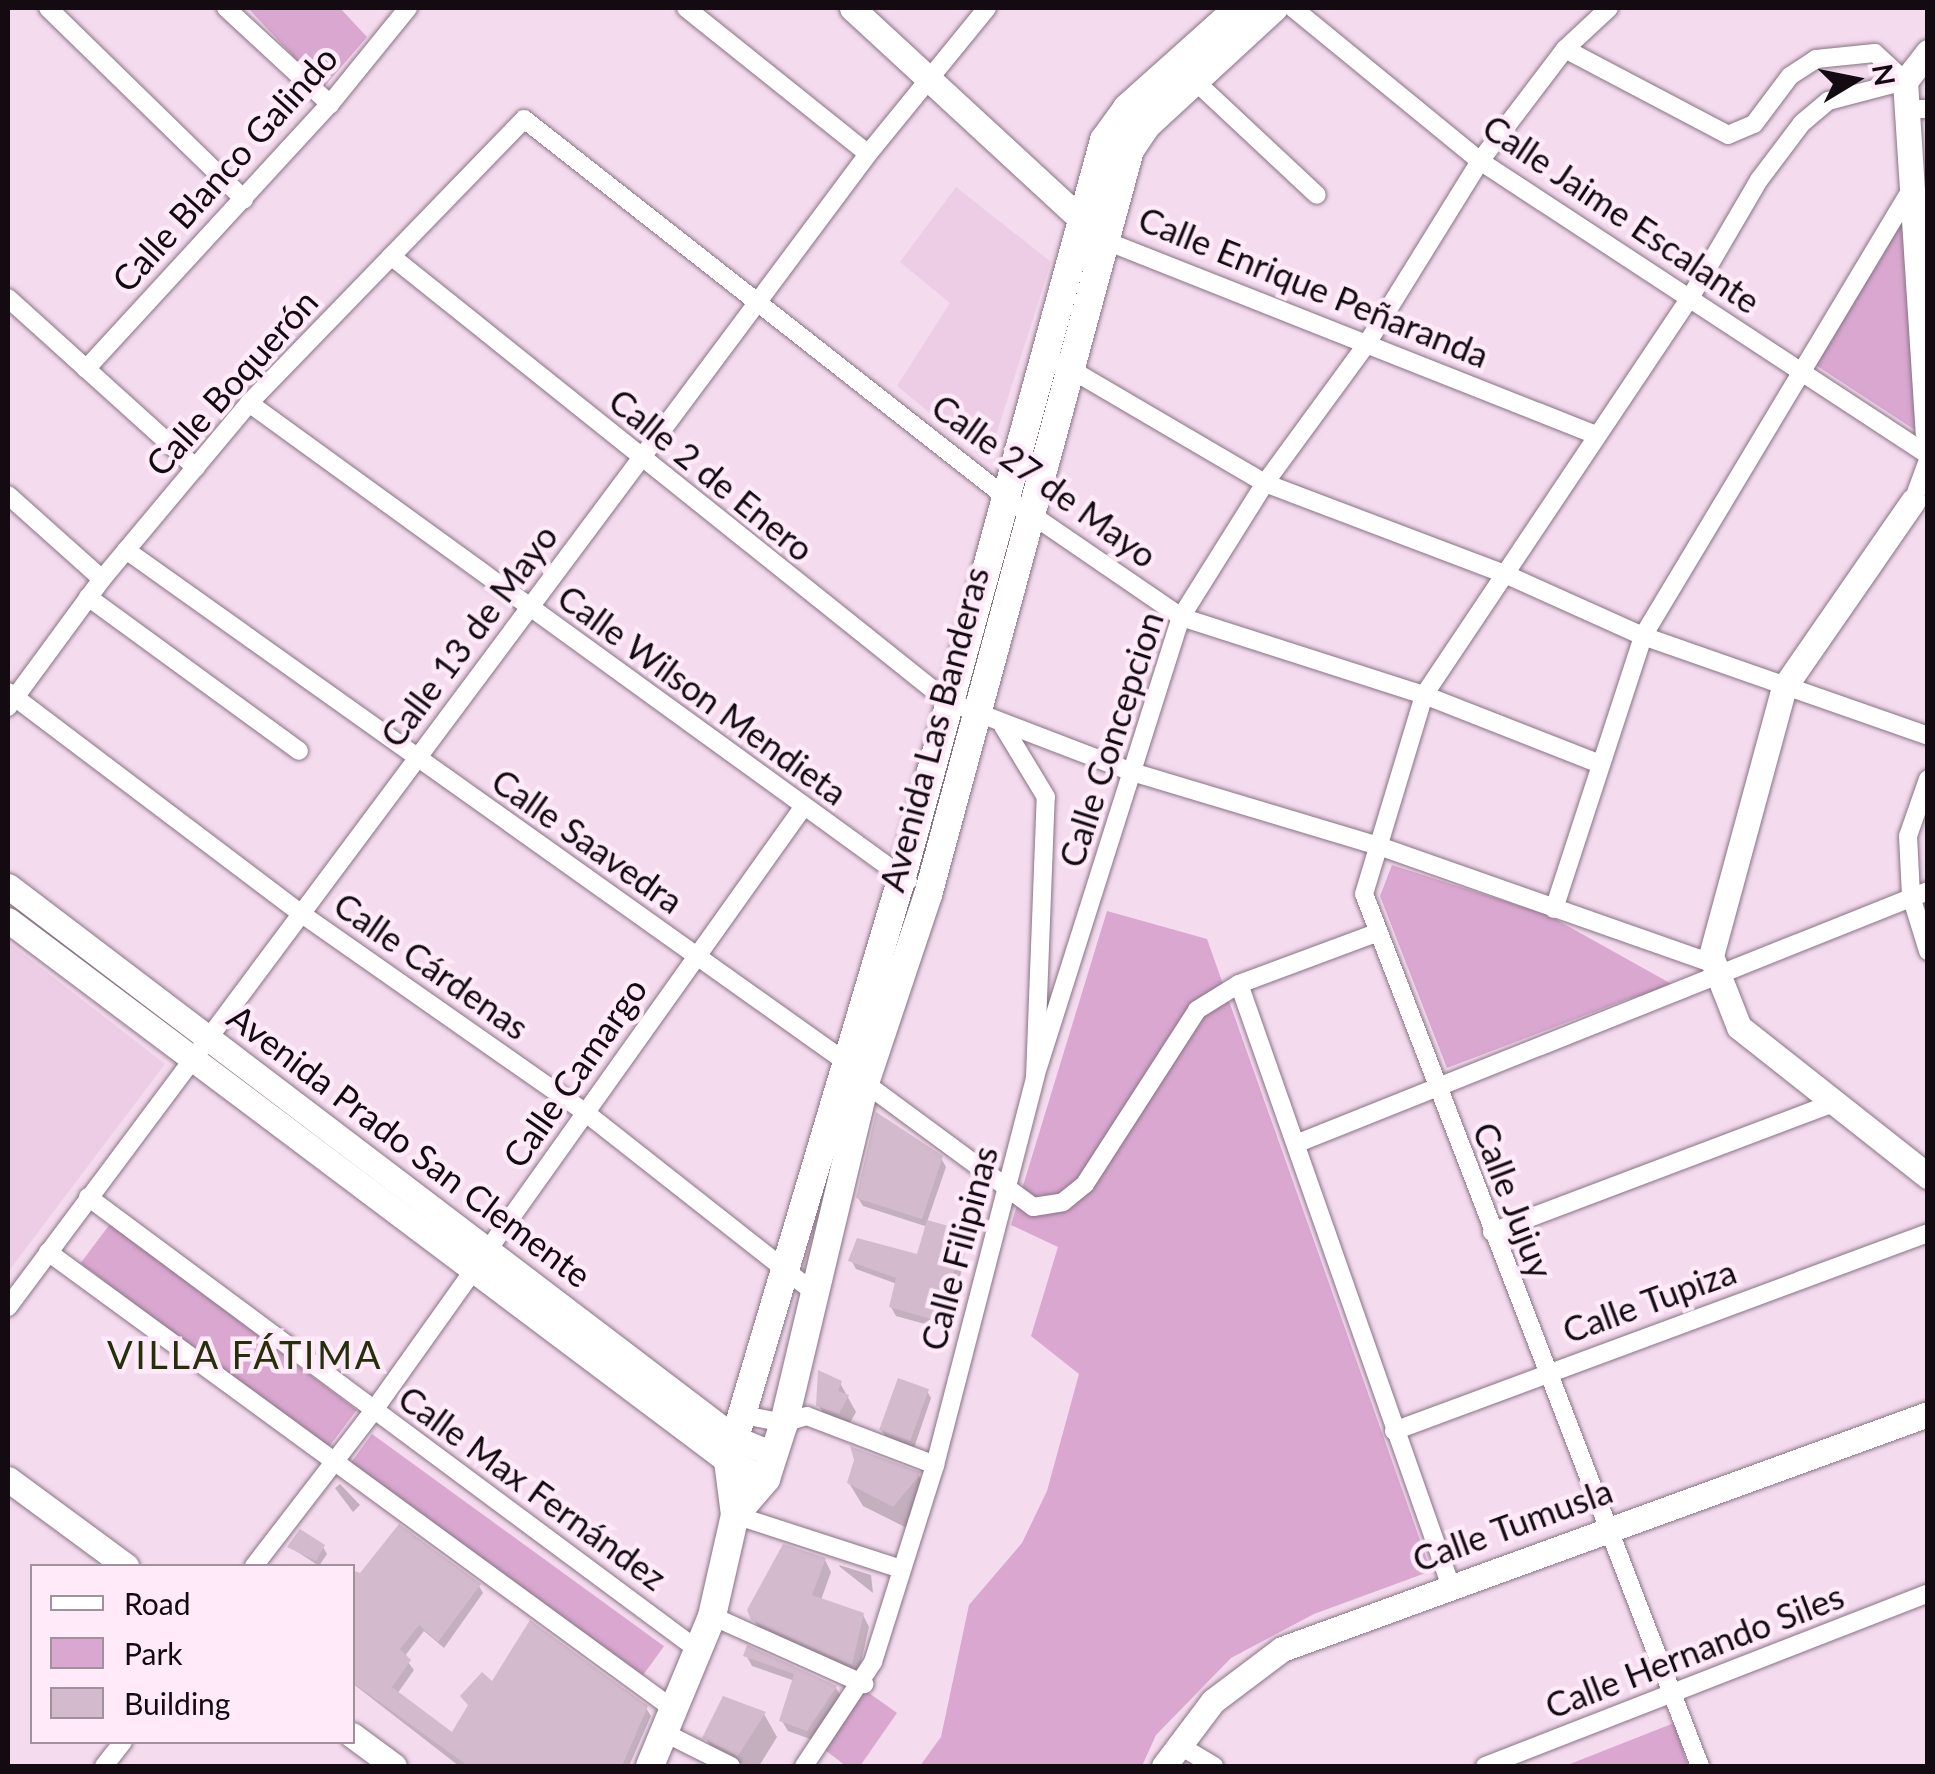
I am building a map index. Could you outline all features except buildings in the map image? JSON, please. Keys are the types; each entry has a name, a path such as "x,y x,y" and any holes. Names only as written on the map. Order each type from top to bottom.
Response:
{"main road":[{"name":"Avenida Las Banderas","path":"650,1766 712,1616 735,1514 736,1438 902,877 947,700 1104,140 1128,108 1239,8"},
{"name":"Avenida Las Banderas","path":"735,1514 769,1466 784,1423 865,1083 928,894 1072,369 1102,239 1130,150 1194,80 1274,8"}],"street":[{"path":"48,8 244,199"},
{"path":"226,8 330,104"},
{"name":"Calle Blanco Galindo","path":"86,370 330,104 408,8"},
{"path":"686,8 868,154"},
{"name":"Calle Enrique Peñaranda","path":"852,8 1082,215 1102,239 1596,435"},
{"name":"Calle 13 de Mayo","path":"8,1308 526,607 644,462 868,154 988,8"},
{"name":"Calle Jaime Escalante","path":"1293,8 1480,162 1805,373 1928,458"},
{"name":"Calle Concepcion","path":"1036,1077 1181,617 1265,483 1366,344 1480,162 1565,48 1608,8"},
{"path":"1565,48 1728,134 1754,124 1790,76 1816,59 1875,53 1906,81 1917,109 1913,186 1928,432"},
{"path":"1376,846 1424,695 1690,298 1759,180 1802,123 1842,96 1906,81 1928,52"},
{"path":"1194,80 1318,195"},
{"name":"Calle Boquerón","path":"10,698 102,579 249,403 524,119"},
{"name":"Calle 27 de Mayo","path":"524,119 755,306 1004,496 1181,617 1424,695 1600,764"},
{"path":"1554,908 1643,636 1805,373 1913,186"},
{"name":"Calle 2 de Enero","path":"391,256 644,462 947,700 1004,726 1062,742 1132,772 1376,846 1554,908 1714,971"},
{"path":"8,298 196,468"},
{"path":"1043,353 1265,483 1507,575 1643,636 1928,736"},
{"name":"Calle Wilson Mendieta","path":"249,403 928,894"},
{"path":"1928,458 1912,500 1784,687 1716,924 1714,971 1740,1027 1928,1176"},
{"path":"8,495 102,579"},
{"name":"Calle Saavedra","path":"126,550 413,760 846,1062 865,1083 1006,1192"},
{"path":"88,597 299,751"},
{"name":"Calle Cárdenas","path":"10,698 300,912 586,1113 816,1294"},
{"name":"Calle Filipinas","path":"804,1766 864,1684 935,1465 1036,1077 1046,797 1004,726"},
{"path":"1928,779 1908,836 1928,951"},
{"name":"Calle Camargo","path":"256,1564 374,1410 804,806"},
{"name":"Calle Jujuy","path":"1376,846 1364,894 1376,932 1700,1766"},
{"name":"Avenida Prado San Clemente","path":"8,886 490,1247 769,1466"},
{"path":"1298,1144 1438,1090 1714,971 1919,893"},
{"name":"Avenida Prado San Clemente","path":"8,920 190,1061 472,1269 736,1438"},
{"path":"1006,1192 1033,1207 1063,1202 1086,1184 1181,1029 1239,984 1376,932"},
{"path":"1239,984 1450,1584"},
{"path":"1492,1232 1833,1104"},
{"name":"Calle Max Fernández","path":"88,1198 698,1650"},
{"name":"Calle Tupiza","path":"1394,1431 1928,1232"},
{"path":"48,1252 334,1462 731,1766"},
{"name":"Calle Tumusla","path":"1171,1755 1213,1701 1282,1649 1450,1584 1928,1414"},
{"path":"736,1438 807,1416 935,1465"},
{"path":"8,1479 123,1564"},
{"path":"735,1514 901,1569"},
{"name":"Calle Hernando Siles","path":"1485,1766 1928,1593"},
{"path":"712,1616 864,1684"},
{"path":"355,1737 394,1766"},
{"path":"104,1766 121,1744"},
{"path":"1171,1755 1214,1766"}],"shaded area":[{"path":"956,187 1051,262 990,454 981,455 897,386 950,303 900,262"},
{"path":"8,942 165,1064 8,1272"}],"green space":[{"path":"248,8 340,8 367,37 323,88"},
{"path":"1901,201 1918,432 1811,362"},
{"path":"1392,865 1548,915 1677,987 1628,999 1447,1068 1380,896"},
{"path":"1107,911 1207,939 1431,1571 1314,1614 1231,1658 1156,1735 1142,1766 920,1766 941,1737 969,1605 1022,1543 1047,1491 1079,1374 1031,1336 1058,1247 1011,1225"},
{"path":"110,1224 357,1410 327,1449 81,1263"},
{"path":"372,1434 664,1646 643,1675 351,1463"},
{"path":"862,1688 897,1713 860,1766 846,1766 821,1747"},
{"path":"1674,1723 1688,1766 1565,1766"}],"district":[{"name":"VILLA FÁTIMA","path":"245,1355"}]}
